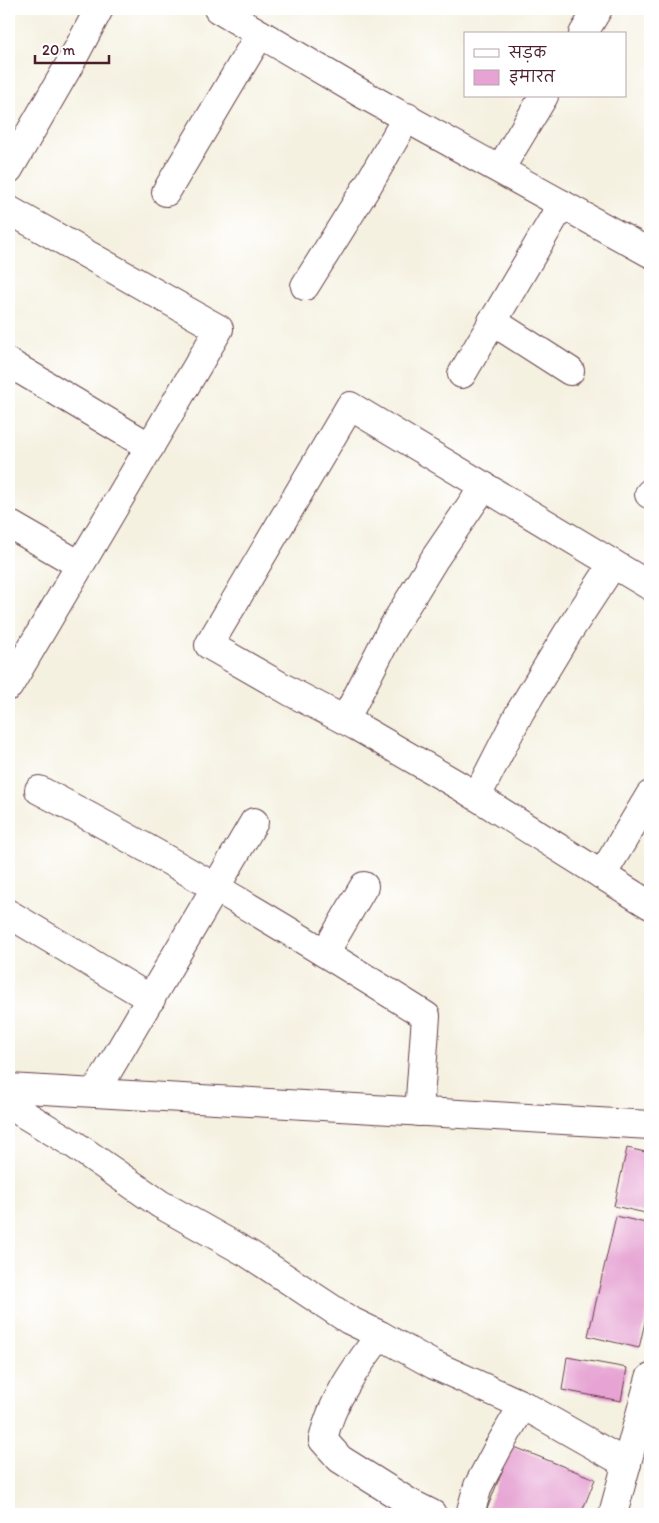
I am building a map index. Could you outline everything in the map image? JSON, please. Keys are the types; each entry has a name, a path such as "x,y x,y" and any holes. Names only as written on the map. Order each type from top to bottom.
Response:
{"street":[{"path":"9,169 71,62 99,9"},
{"path":"218,9 359,92 650,253"},
{"path":"584,32 598,9"},
{"path":"166,192 260,34"},
{"path":"500,169 543,98"},
{"path":"305,286 368,185 407,117"},
{"path":"462,374 562,204"},
{"path":"9,210 219,329 9,686"},
{"path":"492,321 570,371"},
{"path":"9,363 150,447"},
{"path":"650,586 350,406 210,645 290,692 345,720 477,796 650,905"},
{"path":"345,720 391,630 435,558 484,486"},
{"path":"9,524 80,565"},
{"path":"477,796 520,712 613,564"},
{"path":"39,790 111,827 216,888 426,1016 419,1112"},
{"path":"602,875 650,795"},
{"path":"95,1093 254,822"},
{"path":"325,953 364,886"},
{"path":"9,914 151,999"},
{"path":"9,1088 650,1125"},
{"path":"9,1105 75,1145 160,1204 249,1254 349,1320 434,1365 523,1405 627,1464"},
{"path":"380,1335 354,1370 326,1426 323,1440 340,1459 410,1504 432,1514"},
{"path":"613,1514 627,1464 645,1417 650,1378"},
{"path":"470,1514 478,1486 523,1405"}],"building":[{"path":"627,1148 650,1153 650,1214 614,1206"},
{"path":"616,1216 650,1224 650,1300 639,1348 588,1336"},
{"path":"567,1357 627,1368 621,1401 562,1390"},
{"path":"512,1446 595,1479 581,1514 485,1514"}]}
